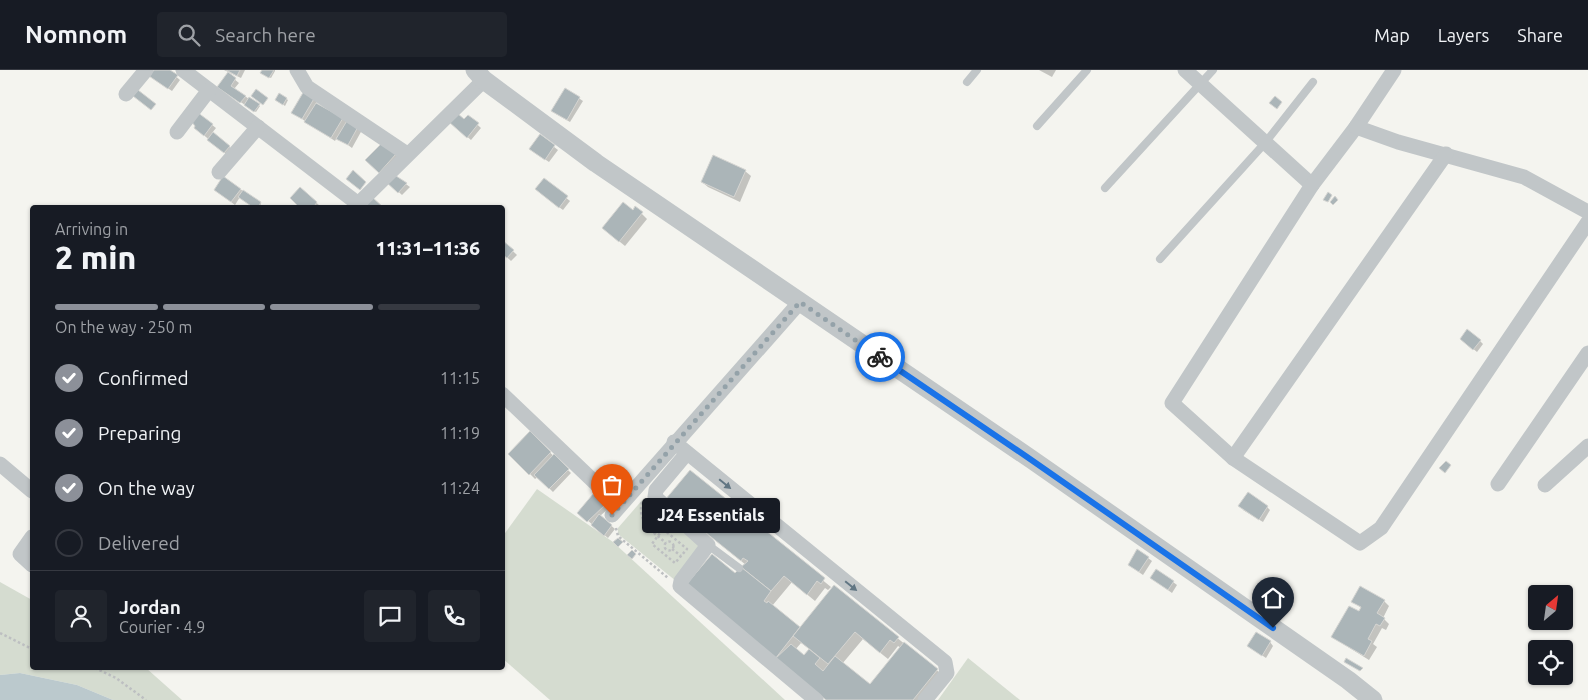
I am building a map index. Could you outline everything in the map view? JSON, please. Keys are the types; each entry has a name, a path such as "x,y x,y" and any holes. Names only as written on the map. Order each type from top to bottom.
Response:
{"street":[{"path":"126,94 146,70"},
{"path":"183,70 356,205 407,154 480,75 596,164 1038,464 1348,680 1373,700"},
{"path":"297,70 306,87 407,154"},
{"path":"1185,70 1312,185"},
{"path":"1394,70 1356,127 1312,185 1172,403 1233,458 1360,543 1381,528 1588,222"},
{"path":"177,132 209,90"},
{"path":"219,172 258,127"},
{"path":"1356,127 1524,176 1588,212"},
{"path":"1233,458 1446,154"},
{"path":"614,521 674,442 800,302"},
{"path":"1498,484 1588,353"},
{"path":"505,397 607,494"},
{"path":"674,442 945,662 947,673 925,700"},
{"path":"1545,485 1588,446"},
{"path":"687,453 656,490 655,497 660,504 708,544 681,581 680,586 816,700"},
{"path":"663,456 676,467"},
{"path":"0,464 30,489"},
{"path":"30,541 20,554 30,563"}],"lane":[{"path":"967,82 977,70"},
{"path":"1037,126 1087,70"},
{"path":"1105,188 1213,70"},
{"path":"1160,259 1265,143 1313,82"},
{"path":"708,544 739,568"}],"path":[{"path":"656,490 645,493 639,500 642,502 641,519 666,543 667,549 672,549 681,556"},
{"path":"614,521 618,536 674,583"},
{"path":"666,529 687,548 681,556 673,563 652,544 657,536 666,529"},
{"path":"666,543 672,542 672,549"},
{"path":"0,633 30,648"},
{"path":"99,670 116,678 146,700"}],"shaded area":[{"path":"537,489 613,542 785,700 550,700 505,661 505,533"},
{"path":"644,498 697,541 699,549 676,581 618,534 618,528"},
{"path":"0,582 30,599 30,670 148,670 182,700 113,700 77,685 20,673 0,675"},
{"path":"968,658 1020,700 938,700"},
{"path":"20,673 77,685 113,700 0,700 0,675"}],"building":[{"path":"154,70 170,70 178,75 168,89 149,76"},
{"path":"226,70 240,70 237,76"},
{"path":"262,70 274,70 269,78 260,73"},
{"path":"228,72 236,78 231,86 246,96 240,103 217,87"},
{"path":"565,88 580,97 567,120 551,111"},
{"path":"256,89 268,98 263,105 251,96"},
{"path":"138,90 156,104 151,110 133,96"},
{"path":"304,91 315,97 302,119 291,113"},
{"path":"279,93 287,98 283,105 275,100"},
{"path":"1275,96 1282,102 1277,109 1269,103"},
{"path":"249,97 260,104 254,112 244,105"},
{"path":"316,103 343,118 331,138 304,122"},
{"path":"197,112 213,124 204,136 194,128 195,126 191,121"},
{"path":"457,113 464,119 468,115 479,123 467,138 449,122"},
{"path":"348,119 359,125 348,145 336,139"},
{"path":"213,132 230,146 224,153 207,140"},
{"path":"540,134 555,145 545,160 529,149"},
{"path":"383,142 396,154 379,173 365,160"},
{"path":"713,155 746,170 734,197 701,182"},
{"path":"353,170 366,182 360,190 346,179"},
{"path":"393,174 407,183 398,193 385,181"},
{"path":"223,176 241,189 231,202 214,190"},
{"path":"544,178 568,196 559,208 535,189"},
{"path":"300,187 317,202 315,205 297,205 290,198"},
{"path":"243,190 261,202 260,205 250,205 238,197"},
{"path":"1328,192 1332,195 1328,202 1323,200"},
{"path":"1335,196 1338,200 1333,205 1330,202"},
{"path":"372,197 381,205 364,205"},
{"path":"623,202 633,210 635,206 643,212 619,242 602,228"},
{"path":"505,242 514,250 507,258 505,256"},
{"path":"1467,329 1481,340 1473,350 1460,339"},
{"path":"530,431 551,452 529,475 508,454"},
{"path":"554,454 569,469 549,489 534,475"},
{"path":"1446,461 1451,465 1445,473 1439,468"},
{"path":"690,470 825,578 821,584 817,581 807,595 784,576 771,591 741,567 748,561 743,558 741,561 665,500"},
{"path":"1248,492 1268,506 1259,520 1238,506"},
{"path":"593,494 605,505 587,522 577,513"},
{"path":"599,514 612,525 604,536 591,525"},
{"path":"618,538 623,542 618,547 613,542"},
{"path":"1137,549 1149,557 1139,572 1128,565"},
{"path":"632,550 636,554 632,559 627,555"},
{"path":"712,554 735,573 741,567 771,591 764,601 767,603 768,601 800,627 775,659 685,586"},
{"path":"1156,569 1174,581 1168,590 1150,578"},
{"path":"834,585 899,637 894,643 890,640 880,653 855,632 828,664 793,636"},
{"path":"1360,586 1385,600 1377,613 1385,618 1380,626 1376,624 1368,639 1372,641 1364,656 1331,637 1349,606 1359,611 1361,607 1351,602"},
{"path":"1256,632 1271,641 1262,656 1247,646"},
{"path":"904,642 938,669 913,700 826,700 775,659 791,644 804,655 809,649 820,658 815,664 823,671 835,656 870,684"},
{"path":"1346,658 1363,668 1360,671 1344,662"}],"way so far":[{"path":"612,515 674,442 800,302 880,357"}],"place":[{"name":"J24 Essentials","path":"612,515"}],"route":[{"path":"880,357 1273,628"}]}
